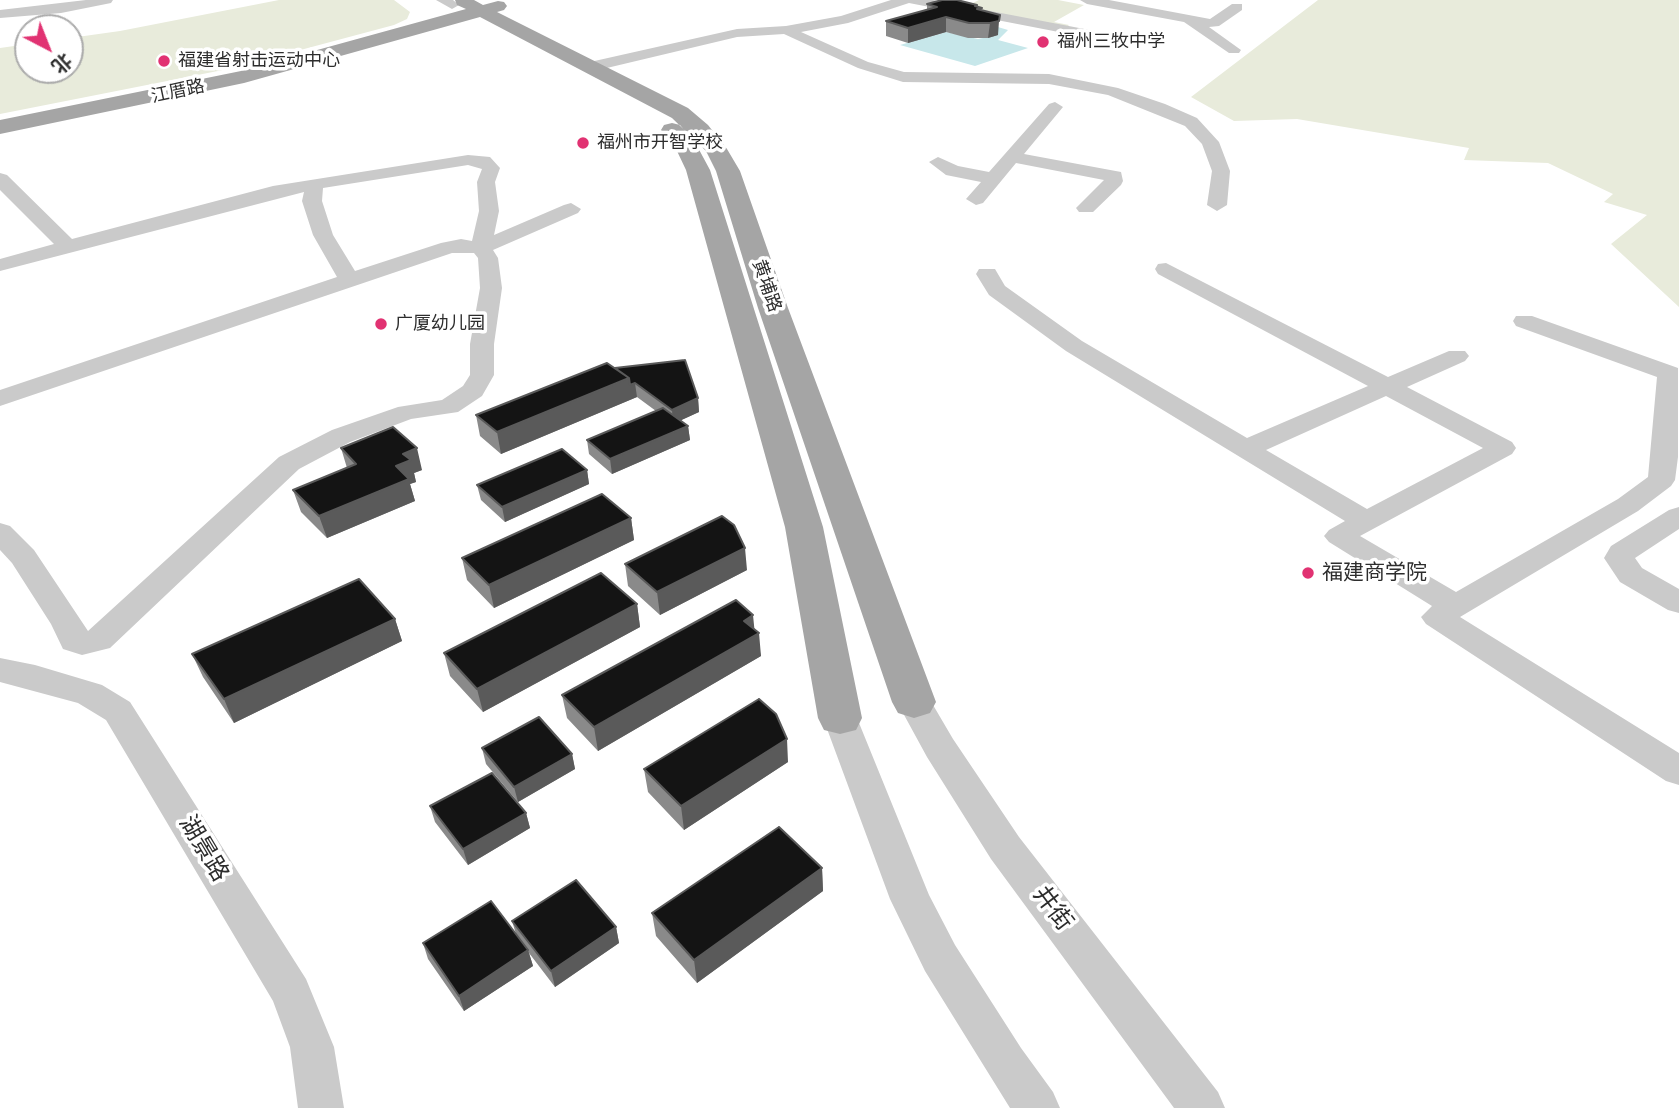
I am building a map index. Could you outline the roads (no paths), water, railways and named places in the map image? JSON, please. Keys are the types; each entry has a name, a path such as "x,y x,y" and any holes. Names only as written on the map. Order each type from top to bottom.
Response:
{"main road":[{"name":"江厝路","path":"0,121 222,78 466,6 515,0"},
{"name":"江厝路","path":"0,127 244,77 466,6"},
{"name":"黄埔路","path":"466,6 680,113 710,140 723,161 914,702"},
{"name":"黄埔路","path":"466,6 649,113 681,139 695,160 804,527 840,718"}],"street":[{"path":"0,14 61,9 106,0"},
{"path":"590,67 737,33 786,30 843,20 905,0"},
{"path":"950,7 967,0"},
{"path":"1087,0 1185,14 1214,23 1237,7"},
{"path":"915,8 950,7 1100,36"},
{"path":"1185,14 1234,50"},
{"path":"843,20 859,25 879,24"},
{"path":"786,30 852,60 903,77 1049,79 1112,91 1159,107 1191,122 1210,142 1221,171 1217,205"},
{"path":"976,199 1055,107"},
{"path":"1011,157 1114,176 1114,181 1086,208"},
{"path":"0,265 314,184 446,163 484,161 491,168 486,182 489,211 481,248 488,258 491,288 482,344 482,375 474,391 449,407 407,412 341,436 289,463 99,640 82,644 74,641 67,623 23,557 0,532"},
{"path":"938,162 953,171 1013,177 1030,161"},
{"path":"0,179 67,246"},
{"path":"314,184 312,201 323,234 349,280"},
{"path":"0,398 448,247 461,245 481,248 571,209"},
{"path":"1166,269 1503,448 1339,536 1455,606"},
{"path":"987,274 998,290 1074,346 1366,521"},
{"path":"1524,321 1669,373 1665,457 1661,480 1668,488 1628,505 1437,617 1679,771"},
{"path":"1245,449 1457,356"},
{"path":"1679,516 1622,553 1619,558 1631,575 1679,603"},
{"name":"湖景路","path":"0,670 35,677 90,694 118,711 291,993 312,1047 321,1108"},
{"name":"井街","path":"914,702 940,748 1005,848 1202,1108"},
{"path":"840,718 910,900 940,958 1005,1063 1037,1108"}],"water":[{"path":"981,22 1008,30 998,40 1028,48 975,66 900,45 946,32 978,39 998,35 998,30"}],"place":[{"name":"福州三牧中学","path":"1043,42"},
{"name":"福建省射击运动中心","path":"164,61"},
{"name":"福州市开智学校","path":"583,143"},
{"name":"广厦幼儿园","path":"381,324"},
{"name":"福建商学院","path":"1308,573"}]}
